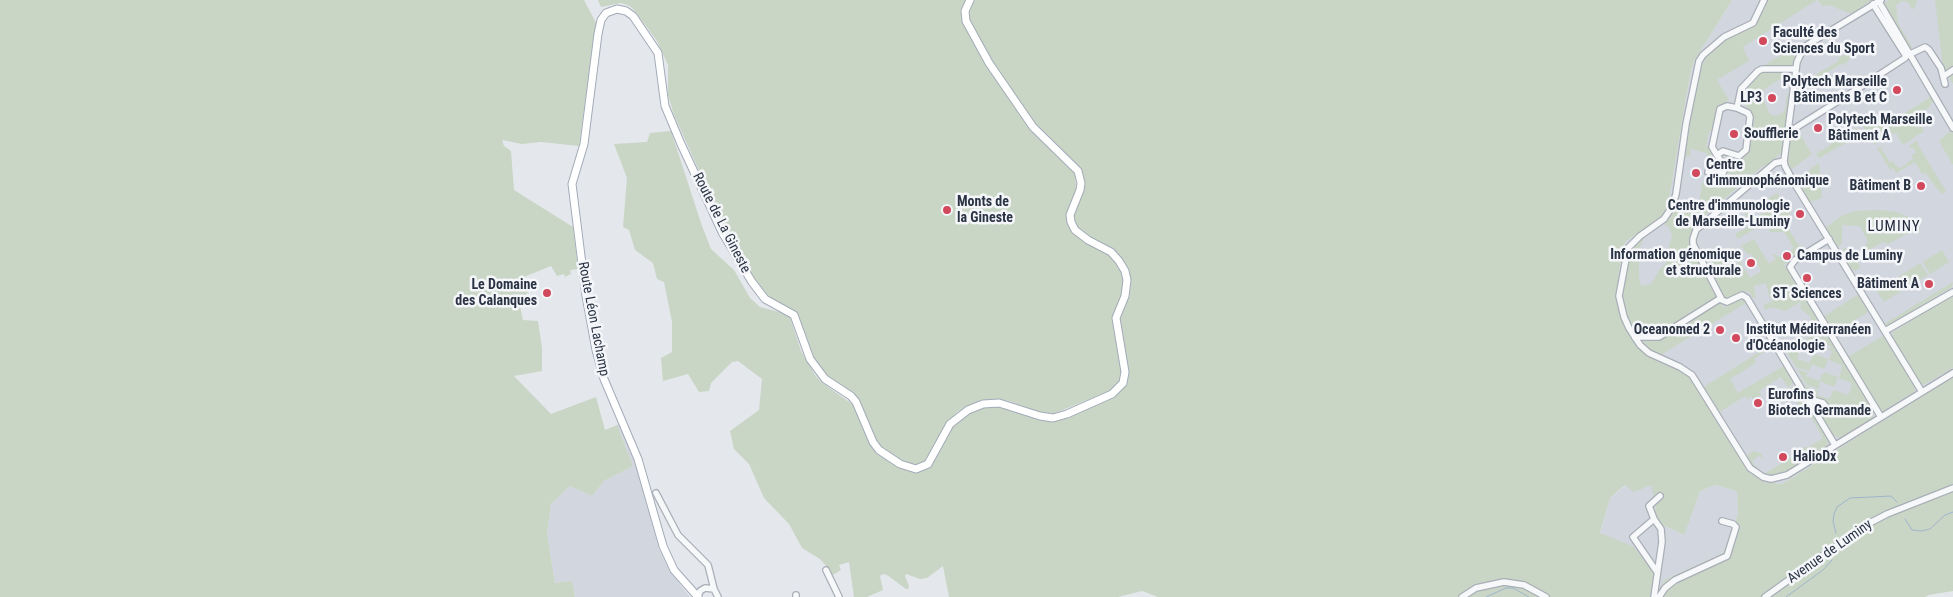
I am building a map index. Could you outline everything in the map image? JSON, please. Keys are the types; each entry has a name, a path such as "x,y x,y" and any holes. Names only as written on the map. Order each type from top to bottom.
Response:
{"main road":[{"name":"Route de La Gineste","path":"600,23 604,15 611,10 620,9 630,13 658,53 662,66 664,98 671,121 723,234 752,282 765,299 794,315 810,359 825,379 856,402 873,442 879,450 900,464 916,470 928,464 946,430 960,415 968,410 983,404 999,403 1040,416 1054,418 1112,394 1119,389 1125,377 1116,318 1125,296 1127,280 1125,271 1111,252 1088,240 1075,230 1070,215 1080,190 1081,183 1078,171 1039,135 989,63 966,18 966,7 970,0"},
{"name":"Route Léon Lachamp","path":"600,23 584,144 572,184 586,296 596,350 604,380 638,459 662,546 674,570 698,597"}],"street":[{"path":"1764,0 1753,23 1724,37 1703,55 1699,61 1686,124 1676,194 1672,207 1664,219 1640,236 1628,248 1619,296 1624,317 1635,338 1650,353 1680,367 1692,375 1746,462 1755,473 1763,478 1771,479 1787,475 1953,373"},
{"path":"1922,392 1785,166 1784,160 1799,56 1804,47 1878,1 1908,55 1953,128"},
{"path":"1788,132 1908,55 1925,47 1928,48 1941,68 1945,84"},
{"path":"1737,108 1741,89 1758,71 1762,69 1796,69"},
{"path":"1944,76 1953,70"},
{"path":"1708,172 1719,174 1724,170 1724,164 1717,155 1712,147 1720,109 1727,106 1748,113 1750,117 1746,150 1739,156 1723,151 1717,155"},
{"path":"1784,160 1775,163 1696,230 1692,239 1721,298 1727,302 1742,296 1747,298 1835,445"},
{"path":"1829,239 1793,262 1790,267 1881,417"},
{"path":"1884,331 1953,292"},
{"path":"1635,338 1659,338 1721,298"},
{"path":"1806,398 1822,403 1828,408"},
{"name":"Avenue de Luminy","path":"1765,597 1864,526 1888,514 1953,488"},
{"path":"656,493 678,535 708,566 718,597"},
{"path":"1654,597 1662,535 1661,529 1649,506 1660,496"},
{"path":"1654,518 1633,537 1658,572"},
{"path":"1659,597 1665,588 1675,580 1727,556 1736,527 1733,524 1722,521"},
{"path":"826,570 839,597"},
{"path":"1462,597 1476,588 1504,582 1524,585 1546,597"},
{"name":"Route Léon Lachamp","path":"698,597 702,589 714,589"}],"shaded area":[{"name":"Campus de Luminy","path":"1732,0 1953,0 1953,377 1782,484 1763,482 1751,474 1686,373 1661,363 1639,348 1629,334 1620,315 1616,297 1625,242 1660,218 1667,210 1694,61"},
{"path":"619,424 635,463 659,549 670,572 690,597 575,597 572,581 555,583 547,534 551,504 570,486 592,496 604,481 633,466 617,425"},
{"path":"1651,484 1663,525 1683,535 1700,491 1715,485 1737,491 1738,514 1723,553 1666,579 1659,591 1600,534 1610,498 1626,485"}],"green space":[{"path":"0,0 584,0 596,23 579,146 541,142 522,144 502,140 504,146 511,151 514,190 573,227 578,269 570,270 571,274 565,277 564,274 557,276 551,266 524,277 530,290 519,302 523,320 538,321 542,348 542,371 514,376 551,414 596,397 605,430 617,425 633,466 604,481 592,496 570,486 551,504 547,534 555,583 572,581 575,597 0,597"},
{"path":"598,0 966,0 962,11 963,22 986,65 1030,130 1075,172 1076,189 1066,215 1067,223 1072,232 1086,243 1109,255 1122,272 1122,295 1112,318 1122,372 1119,382 1110,391 1053,414 1041,413 1009,401 976,402 957,412 948,422 925,462 916,466 901,461 886,451 876,441 859,400 845,387 827,376 813,357 796,311 771,298 762,290 731,242 674,115 668,95 668,65 657,41 630,6 621,3 601,7"},
{"path":"974,0 1732,0 1694,61 1667,211 1625,242 1619,271 1617,297 1620,315 1629,334 1639,348 1661,363 1686,373 1697,387 1751,474 1764,482 1782,484 1953,377 1953,591 1925,597 1158,597 1142,591 1118,597 949,597 943,566 927,578 920,579 906,574 908,589 883,574 880,576 883,590 867,597 854,597 849,562 839,565 841,570 831,576 829,569 820,559 802,548 789,524 764,498 749,464 734,449 730,431 759,410 762,379 738,361 732,362 711,383 709,391 699,392 688,374 663,381 661,358 672,352 672,322 664,282 657,279 653,263 635,250 629,230 623,227 627,178 614,144 647,142 650,133 671,131 711,249 734,270 750,298 760,307 787,314 790,317 801,351 815,375 857,410 871,444 898,466 917,472 930,466 948,432 961,417 984,407 999,406 1040,419 1113,397 1125,385 1127,364 1119,319 1128,270 1077,228 1073,215 1080,169 1074,161 1041,133 991,62 970,22 968,12","holes":["1625,485 1634,492 1651,485 1656,505 1653,522 1684,535 1700,491 1715,485 1737,491 1738,514 1723,553 1666,579 1658,590 1654,572 1633,546 1600,533 1610,498"]},
{"path":"1767,0 1817,0 1743,47 1749,61 1718,79 1729,100 1720,106 1713,131 1709,131 1706,146 1709,147 1723,167 1721,171 1715,171 1716,159 1712,155 1707,158 1707,153 1691,149 1690,157 1685,156 1697,71 1705,56 1723,40 1754,25"},
{"path":"1818,0 1872,0 1853,13 1848,13 1830,5 1822,6"},
{"path":"1890,0 1917,0 1912,10 1909,3 1905,1 1896,5 1898,23 1912,47 1909,49 1886,8 1885,3"},
{"path":"1935,0 1953,0 1953,84 1943,66"},
{"path":"1832,26 1797,57 1791,66 1761,67"},
{"path":"1853,49 1848,62 1843,65 1841,64 1796,91 1797,85 1801,81 1803,82 1839,61 1838,58"},
{"path":"1794,70 1760,92 1770,114 1775,116 1785,110 1787,95 1789,94 1783,151 1765,168 1763,166 1741,184 1726,171 1727,163 1721,156 1742,158 1747,155 1754,121 1744,102 1745,91 1757,74 1762,71"},
{"path":"1930,94 1935,101 1915,117 1916,120 1914,121 1918,128 1921,126 1924,131 1903,145 1896,133 1893,134 1891,131 1877,140 1878,143 1875,145 1863,126 1878,118 1884,126 1929,98"},
{"path":"1856,128 1862,134 1819,158 1816,154"},
{"path":"1797,129 1812,154 1792,169 1789,169 1787,160 1790,134"},
{"path":"1951,130 1953,133 1953,165 1939,141"},
{"path":"1917,140 1919,147 1946,191 1941,194 1925,172 1922,174 1915,162 1896,173 1893,168 1890,170 1877,148 1884,146 1881,148 1890,163 1893,161 1896,166 1901,168 1913,159 1912,154 1916,153 1913,148 1908,147"},
{"path":"1819,162 1822,198 1809,202 1796,181"},
{"path":"1725,173 1738,187 1692,227 1694,229 1691,233 1690,242 1692,250 1723,307 1743,298 1746,303 1659,356 1641,343 1630,327 1622,301 1630,251 1633,245 1645,236 1639,249 1639,276 1641,286 1651,284 1660,269 1665,265 1672,235 1669,227 1664,224 1672,215 1676,204 1683,207 1683,202 1699,204 1702,183 1704,183 1705,177 1713,178 1714,175"},
{"path":"1777,193 1780,196 1775,203 1771,218 1764,224 1758,216 1768,210 1764,201"},
{"path":"1783,201 1791,214 1783,219 1799,246 1802,245 1804,248 1789,263 1783,264 1798,287 1798,292 1800,289 1818,319 1816,327 1819,335 1817,336 1814,332 1804,338 1811,317 1801,309 1800,297 1800,302 1786,311 1771,307 1765,310 1764,304 1772,302 1766,283 1754,286 1756,298 1753,298 1749,291 1725,300 1707,269 1709,262 1725,252 1734,267 1738,264 1730,249 1733,247 1750,278 1760,272 1760,269 1751,254 1747,254 1742,247 1739,247 1754,239 1769,264 1776,259 1773,255 1775,254 1778,257 1794,248 1784,232 1769,232 1780,203"},
{"path":"1750,208 1759,226 1738,239 1735,234 1751,225 1744,212"},
{"path":"1880,210 1896,212 1916,220 1920,227 1919,231 1914,230 1888,244 1883,242 1867,251 1857,261 1860,267 1855,271 1850,269 1841,254 1845,248 1851,253 1860,254 1868,241 1860,226 1842,225 1842,243 1839,247 1835,245 1825,228 1843,215 1856,211"},
{"path":"1942,250 1949,262 1930,274 1923,262"},
{"path":"1920,263 1928,275 1905,289 1898,277"},
{"path":"1895,278 1903,290 1884,302 1876,290"},
{"path":"1953,282 1952,287 1888,326 1884,324"},
{"path":"1857,295 1860,296 1868,312 1833,333 1823,317"},
{"path":"1951,296 1953,297 1953,368 1925,384 1921,384 1892,335 1893,332"},
{"path":"1814,334 1817,337 1827,337 1833,343 1874,412 1873,419 1839,438 1831,434 1799,380 1801,378 1806,388 1818,391 1817,395 1829,399 1834,390 1848,395 1852,383 1839,378 1842,365 1829,360 1832,351 1829,350 1831,346 1805,340"},
{"path":"1883,336 1915,388 1914,392 1883,411 1879,409 1848,357"},
{"path":"1803,341 1816,345 1814,351 1801,346"},
{"path":"1772,344 1773,346 1754,359 1756,363 1730,379 1738,393 1785,365 1795,382 1788,387 1781,377 1763,388 1759,392 1761,395 1753,399 1751,396 1747,399 1745,396 1721,411 1721,414 1704,387"},
{"path":"1791,345 1797,348 1801,346 1797,359 1809,363 1814,354 1828,359 1824,369 1812,364 1809,371 1796,367 1786,351"},
{"path":"1797,369 1808,373 1805,376 1819,381 1824,372 1838,377 1834,387 1820,381 1819,389 1807,385"},
{"path":"1796,384 1827,436 1828,443 1826,447 1782,475 1768,477 1757,471 1746,456 1754,451 1763,456 1761,458 1760,455 1752,461 1758,470 1764,474 1804,450 1806,446 1807,448 1823,438 1802,401 1804,399 1800,392 1796,394 1803,405 1800,407 1789,389"}],"waterway":[{"path":"1836,533 1833,521 1834,514 1837,507 1850,498 1891,496 1897,502"},
{"path":"1905,519 1912,530 1921,531 1930,529 1945,515 1953,512"},
{"path":"1786,597 1823,570 1832,560"},
{"path":"1486,597 1506,588 1513,588 1529,597"}],"place":[{"name":"Faculté des Sciences du Sport","path":"1763,41"},
{"name":"Polytech Marseille Bâtiments B et C","path":"1897,90"},
{"name":"LP3","path":"1772,98"},
{"name":"Polytech Marseille Bâtiment A","path":"1818,128"},
{"name":"Soufflerie","path":"1734,134"},
{"name":"Centre d'immunophénomique","path":"1696,173"},
{"name":"Bâtiment B","path":"1921,186"},
{"name":"Monts de la Gineste","path":"947,210"},
{"name":"Centre d'immunologie de Marseille-Luminy","path":"1800,214"},
{"name":"Campus de Luminy","path":"1787,256"},
{"name":"Information génomique et structurale","path":"1751,263"},
{"name":"ST Sciences","path":"1807,278"},
{"name":"Bâtiment A","path":"1929,284"},
{"name":"Le Domaine des Calanques","path":"547,293"},
{"name":"Oceanomed 2","path":"1720,330"},
{"name":"Institut Méditerranéen d'Océanologie","path":"1736,338"},
{"name":"Eurofins Biotech Germande","path":"1758,403"},
{"name":"HalioDx","path":"1783,457"}],"district":[{"name":"LUMINY","path":"1894,227"}]}
